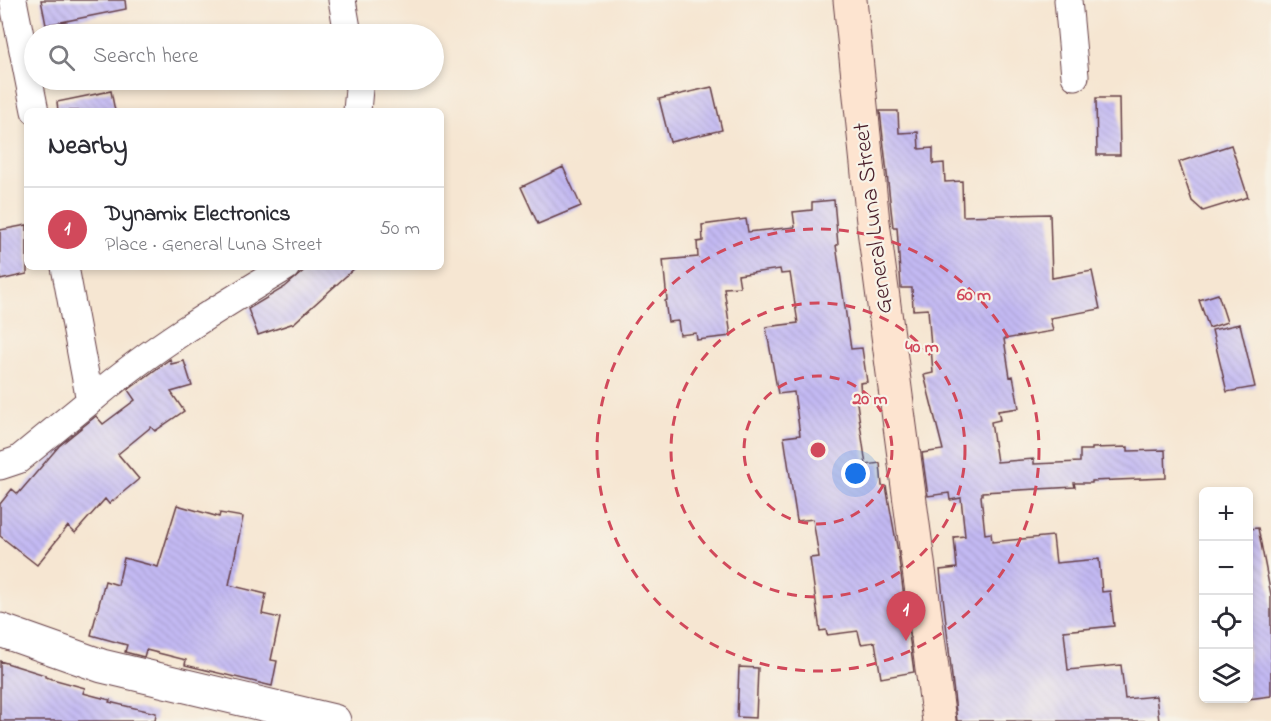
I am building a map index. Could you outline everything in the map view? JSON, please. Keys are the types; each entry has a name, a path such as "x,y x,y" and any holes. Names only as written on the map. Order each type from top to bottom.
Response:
{"main road":[{"name":"General Luna Street","path":"850,0 873,222 939,721"}],"street":[{"path":"14,0 24,56"},
{"path":"342,0 346,24"},
{"path":"1068,0 1075,76"},
{"path":"30,90 33,108"},
{"path":"357,108 359,90"},
{"path":"66,270 90,401"},
{"path":"0,466 18,460 112,381 190,326 281,270"},
{"path":"0,630 102,666 334,721"}],"building":[{"path":"41,0 125,0 126,9 46,24"},
{"path":"712,87 722,130 670,142 659,99"},
{"path":"111,91 114,108 58,108 57,102"},
{"path":"1096,98 1119,98 1120,155 1097,155"},
{"path":"880,111 898,111 899,133 918,132 919,149 933,148 933,164 944,163 945,182 962,181 963,216 1050,214 1052,278 1092,271 1100,309 1050,318 1053,331 1004,339 1010,377 1013,376 1019,408 998,411 1000,420 991,422 997,462 1034,459 1034,464 1080,462 1080,450 1092,450 1092,448 1128,447 1128,451 1165,450 1166,478 1092,481 1092,483 1074,483 1075,487 982,492 985,534 991,533 992,542 1053,536 1056,563 1099,559 1102,592 1110,591 1114,626 1064,631 1068,670 1121,665 1125,699 1156,696 1159,721 957,721 940,570 957,568 954,537 965,536 961,498 950,500 949,493 928,496 922,453 943,450 924,375 933,373 928,309 913,310 912,288 901,288 897,227 893,227"},
{"path":"1231,145 1248,197 1203,211 1192,201 1179,162"},
{"path":"563,167 581,206 538,224 521,187"},
{"path":"834,200 838,245 836,245 851,349 862,348 867,382 860,383 861,395 856,396 866,465 880,463 882,486 886,486 898,552 914,672 881,678 875,642 861,644 858,631 827,635 826,630 820,631 810,558 819,557 813,519 797,521 784,437 800,435 794,392 778,394 766,327 798,323 790,273 781,274 780,269 738,275 740,287 724,288 731,336 697,340 696,333 680,335 678,321 668,322 665,301 667,300 663,260 698,257 697,242 703,241 702,225 746,219 748,232 795,227 793,212 812,210 812,202"},
{"path":"24,226 24,270 27,270 27,274 0,280 0,230"},
{"path":"305,270 353,270 294,323 258,335 248,309 285,287"},
{"path":"1218,294 1227,322 1209,328 1199,300"},
{"path":"1240,324 1255,387 1227,392 1212,330"},
{"path":"170,359 171,364 184,361 192,386 171,392 184,411 155,431 151,427 118,454 139,479 109,504 105,499 75,533 68,526 37,565 0,536 0,504 12,489 18,494 59,446 96,416 103,424 135,400 128,390"},
{"path":"177,505 219,517 220,513 243,517 229,585 266,594 262,614 280,618 271,660 277,661 272,686 185,665 186,660 146,650 144,657 125,652 127,645 91,635 105,581 118,585 124,558 158,567"},
{"path":"1253,528 1258,528 1271,595 1271,696 1253,698 1253,541"},
{"path":"0,661 85,688 83,693 110,700 109,702 156,713 155,721 0,721"},
{"path":"739,667 758,668 756,718 737,717"}],"place":[{"name":"Dynamix Electronics","path":"906,641"}]}
